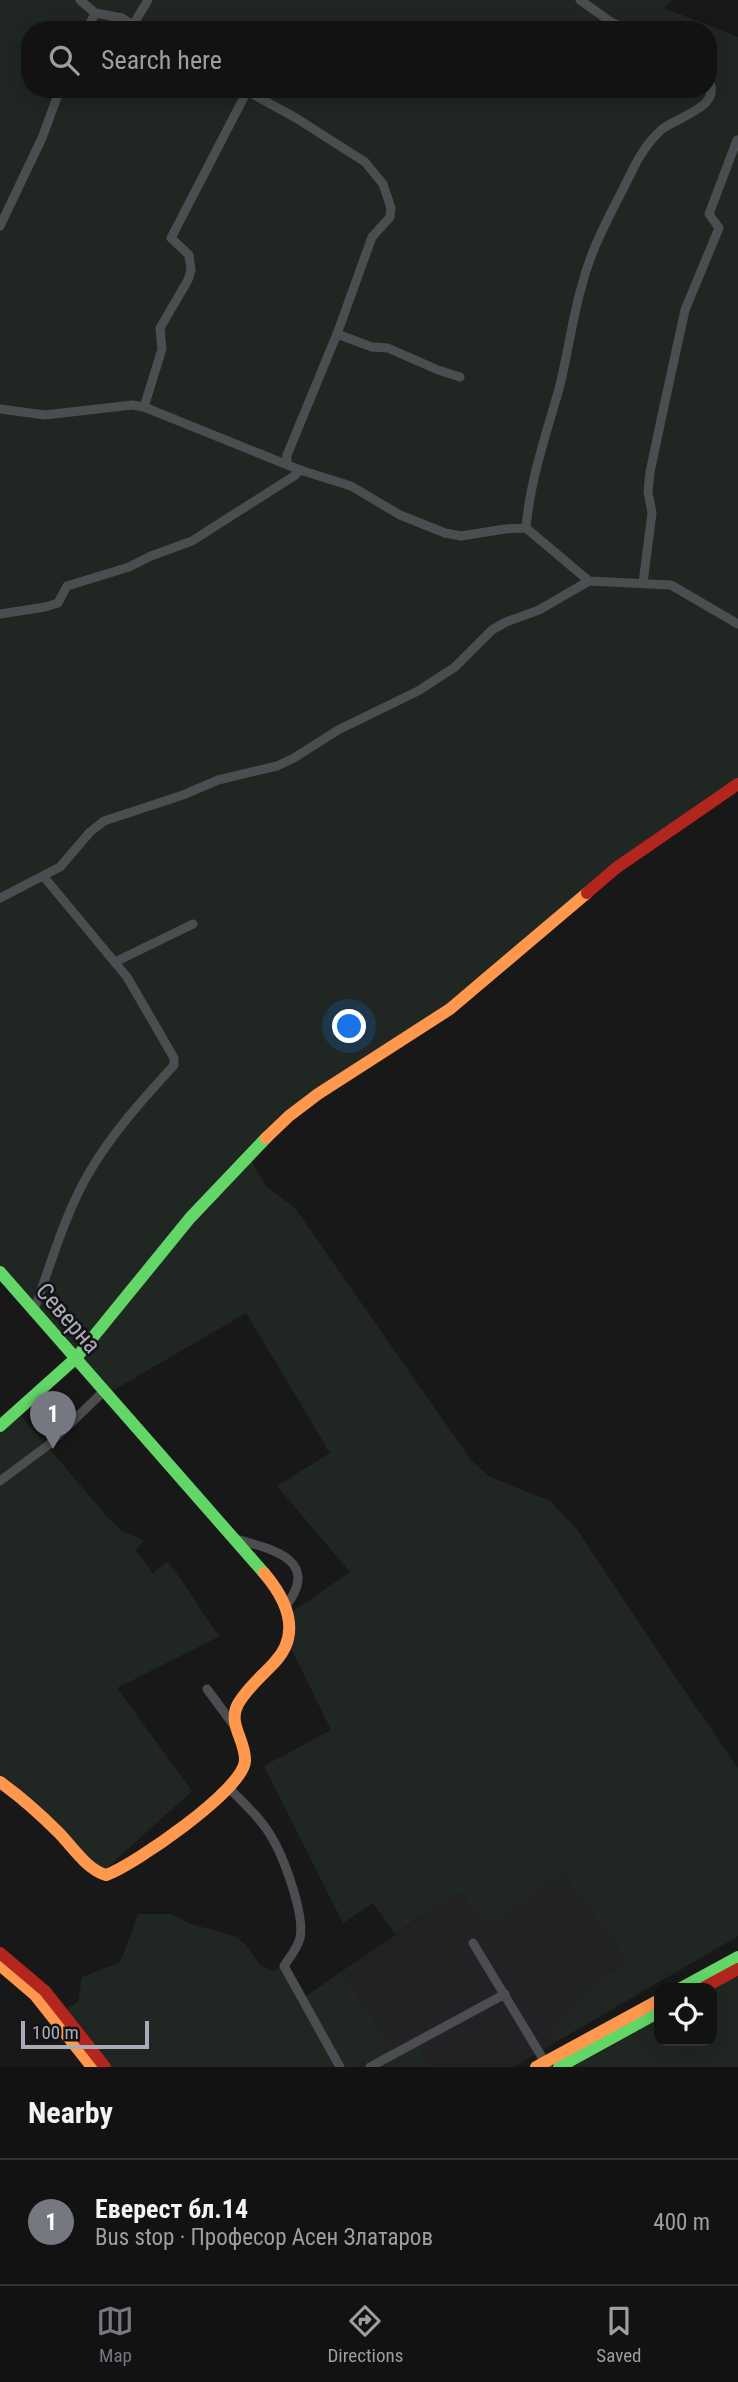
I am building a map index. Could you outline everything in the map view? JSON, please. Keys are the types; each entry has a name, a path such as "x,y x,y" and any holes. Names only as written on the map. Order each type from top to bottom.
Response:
{"street":[{"path":"80,0 95,13 127,21"},
{"path":"139,21 148,0"},
{"path":"580,0 610,21"},
{"path":"92,21 95,13"},
{"path":"0,226 42,138 57,98"},
{"path":"144,407 162,349 160,328 191,270 189,255 171,238 243,98"},
{"path":"260,98 365,162 383,184 391,208 390,217 372,237 287,463"},
{"path":"526,528 534,476 562,374 582,284 593,252 634,165 662,129 704,106 710,98"},
{"path":"643,583 652,513 648,492 654,451 685,310 719,228 709,214 737,140"},
{"path":"337,334 372,347 388,348 460,377"},
{"path":"0,409 45,415 132,405 144,407 300,470 351,486 400,515 445,533 461,536 491,533 505,528 526,528 589,580 671,585 738,624"},
{"path":"0,614 58,603 67,586 129,567 192,541 300,470"},
{"path":"0,898 60,867 90,832 104,821 183,795 218,780 277,766 294,758 338,730 427,685 455,667 492,630 566,596 589,580"},
{"path":"0,1426 76,1358 190,1218 248,1155 289,1116 318,1094 450,1009 616,867 738,784"},
{"path":"34,1310 69,1213 90,1171 132,1112 174,1065 174,1058 156,1025 115,962 44,877"},
{"path":"115,962 193,924"},
{"name":"Северна","path":"0,1272 236,1539 267,1576 285,1606"},
{"path":"0,1481 47,1446 104,1391"},
{"path":"0,1782 57,1831 95,1872 106,1875 126,1867 229,1788 241,1774 245,1764 234,1713 239,1702 261,1675 283,1653 291,1629 285,1606 295,1593 298,1583 297,1569 289,1558 275,1549 236,1539"},
{"path":"207,1689 235,1727"},
{"path":"229,1788 269,1833 287,1869 300,1923 300,1935 296,1949 284,1966 340,2067"},
{"path":"473,1943 505,1994 543,2065 654,2003"},
{"path":"0,1953 45,1991 105,2067"},
{"path":"690,1983 738,1957"},
{"path":"0,1965 35,1995 92,2067"},
{"path":"712,1983 738,1969"},
{"path":"370,2067 505,1994"},
{"path":"559,2067 654,2015"}],"shaded area":[{"path":"0,0 673,0 664,8 697,21 21,21 21,98 717,98 717,29 738,37 738,784 647,845 509,961 379,1054 248,1155 266,1186 295,1208 471,1460 490,1477 550,1501 576,1528 738,1768 738,1936 556,2042 549,2028 571,2010 579,1997 596,1982 625,1962 621,1952 563,1873 487,1928 461,1891 395,1934 373,1903 343,1923 264,1766 331,1730 288,1642 289,1614 350,1572 277,1486 330,1453 246,1313 107,1394 0,1272"},
{"path":"17,1411 109,1519 121,1530 144,1541 135,1550 153,1573 167,1562 220,1636 117,1688 192,1791 100,1874 0,1782 0,1426"},
{"path":"563,1872 621,1952 625,1962 596,1982 579,1997 571,2010 549,2028 556,2042 514,2067 430,2067 417,2043 396,2054 341,1972 461,1890 488,1927"},
{"path":"138,1914 172,1914 190,1924 235,1936 246,1945 260,1965 274,1971 284,1966 302,1999 341,1972 396,2053 417,2043 430,2067 105,2067 63,2011 78,2002 82,1977 118,1963"},
{"path":"738,1969 738,2067 559,2067 654,2015 654,2046 717,2046 717,1984"}],"traffic: fast":[{"path":"0,1426 76,1358 190,1218 266,1138"},
{"path":"0,1272 264,1573"},
{"path":"690,1983 738,1957"},
{"path":"559,2067 654,2015"}],"traffic: slow":[{"path":"266,1138 318,1094 450,1009 587,893"},
{"path":"0,1782 58,1832 86,1863 106,1875 162,1842 208,1807 240,1774 245,1761 235,1718 238,1704 283,1652 287,1640 289,1629 285,1606 264,1573"},
{"path":"0,1965 35,1995 92,2067"},
{"path":"536,2067 654,2003"}],"traffic: jam":[{"path":"587,893 616,868 738,784"},
{"path":"0,1953 45,1991 105,2067"},
{"path":"712,1983 738,1969"}],"place":[{"name":"Еверест бл.14","path":"53,1449"}]}
